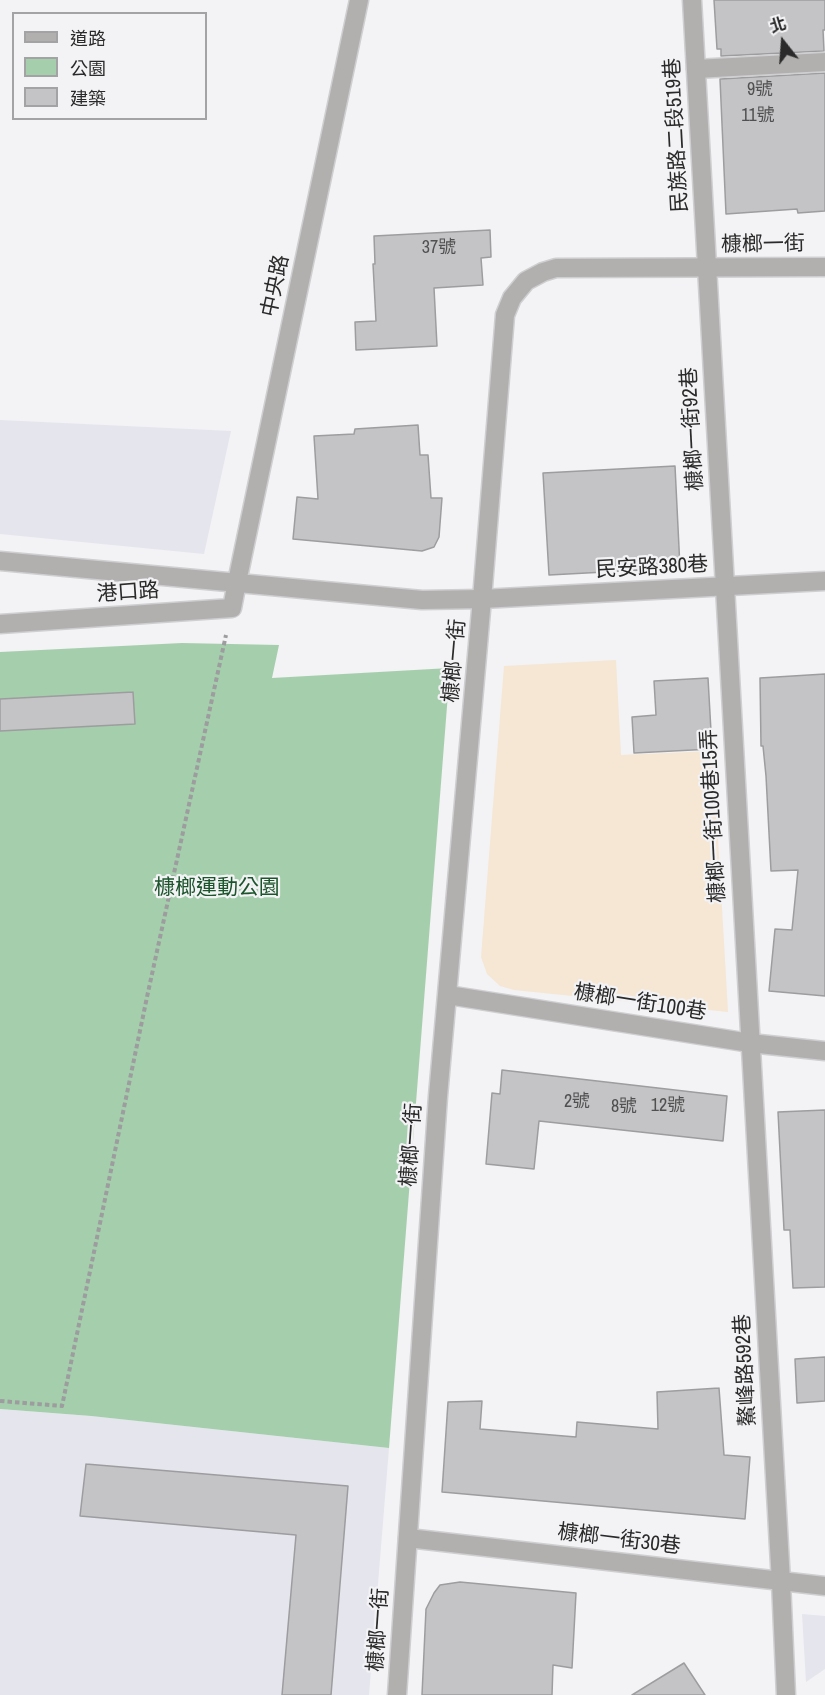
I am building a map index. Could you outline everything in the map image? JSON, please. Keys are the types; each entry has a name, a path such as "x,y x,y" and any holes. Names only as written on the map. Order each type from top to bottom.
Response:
{"street":[{"name":"中央路","path":"237,582 358,0"},
{"name":"民族路二段519巷","path":"692,0 707,268"},
{"path":"696,69 825,62"},
{"name":"槺榔一街","path":"398,1695 438,1096 506,315 512,298 526,281 556,268 825,267"},
{"name":"槺榔一街92巷","path":"707,268 724,586"},
{"name":"槺榔一街","path":"0,561 422,600 482,599"},
{"name":"民安路380巷","path":"482,599 825,581"},
{"path":"232,608 237,582"},
{"name":"槺榔一街100巷15弄","path":"724,586 750,1043"},
{"name":"港口路","path":"0,624 232,608"},
{"name":"槺榔一街100巷","path":"448,995 750,1043 825,1051"},
{"name":"鰲峰路592巷","path":"750,1043 786,1695"},
{"name":"槺榔一街30巷","path":"408,1538 825,1586"}],"path":[{"path":"0,1401 62,1406 147,997 232,608"}],"shaded area":[{"path":"0,420 231,431 204,554 0,534"},
{"path":"616,660 621,755 713,751 728,1012 514,990 500,986 487,974 481,957 504,666"},
{"path":"0,1409 91,1416 389,1448 369,1695 0,1695"},
{"path":"802,1614 825,1616 825,1669 806,1682"}],"green space":[{"name":"槺榔運動公園","path":"182,643 279,645 272,678 450,668 389,1448 91,1416 0,1409 0,652"}],"building":[{"path":"714,0 825,0 824,51 721,56 721,49 717,49"},
{"path":"825,73 825,211 798,213 797,209 726,214 720,79"},
{"path":"490,230 491,257 481,258 483,285 434,288 437,346 356,350 355,322 376,321 374,236"},
{"path":"418,425 420,455 428,455 431,498 442,498 439,537 434,547 422,551 293,539 297,497 318,499 314,436 354,434 355,429"},
{"path":"675,466 680,568 549,575 543,473"},
{"path":"825,674 825,996 769,991 775,929 792,930 798,870 771,871 766,776 763,746 761,746 760,678"},
{"path":"708,678 712,749 634,753 632,717 656,715 654,681"},
{"path":"133,692 135,724 0,731 0,699"},
{"path":"502,1070 727,1096 723,1141 539,1121 534,1169 486,1164 492,1093 500,1094"},
{"path":"825,1110 825,1287 793,1288 790,1230 784,1230 778,1112"},
{"path":"825,1357 825,1401 797,1403 795,1359"},
{"path":"719,1388 724,1455 750,1457 745,1519 442,1492 448,1402 482,1401 480,1429 576,1437 577,1422 658,1429 657,1392"},
{"path":"86,1464 348,1486 331,1695 282,1695 296,1535 80,1516"},
{"path":"460,1582 576,1593 572,1668 553,1665 552,1695 422,1695 426,1609 440,1585"},
{"path":"684,1663 705,1695 632,1695"}]}
